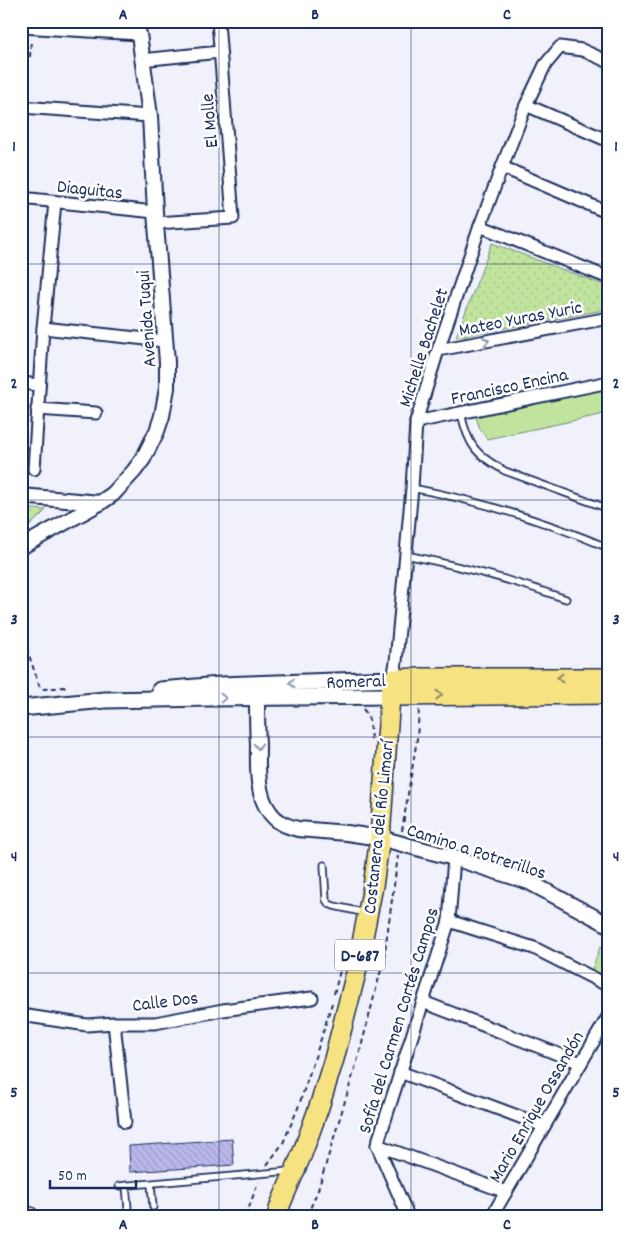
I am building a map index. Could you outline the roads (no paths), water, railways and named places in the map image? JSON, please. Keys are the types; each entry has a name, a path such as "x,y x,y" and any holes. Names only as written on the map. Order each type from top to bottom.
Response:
{"highway":[{"name":"Romeral","path":"392,688 420,678 609,678"},
{"name":"Romeral","path":"392,688 420,696 609,694"},
{"name":"Costanera del Río Limarí","path":"277,1211 314,1122 334,1059 352,988 368,914 380,838 392,688"}],"main road":[{"name":"Romeral","path":"105,700 166,689 220,685 392,688"},
{"name":"Romeral","path":"21,708 105,700 257,697 392,688"},
{"path":"21,1214 29,1216"}],"street":[{"name":"El Molle","path":"218,21 233,218"},
{"path":"21,26 137,27"},
{"name":"Avenida Tuqui","path":"21,547 113,494 134,472 147,452 158,431 164,408 167,388 167,362 150,116 137,27"},
{"name":"Michelle Bachelet","path":"392,688 406,555 416,422 480,226 526,105 545,65 560,47 582,50 609,62"},
{"path":"141,60 220,52"},
{"path":"526,105 609,141"},
{"path":"21,107 150,116"},
{"path":"502,167 609,212"},
{"name":"Diaguitas","path":"21,198 156,217 233,218"},
{"path":"34,469 43,328 55,202"},
{"path":"480,226 609,278"},
{"name":"Mateo Yuras Yuric","path":"438,350 609,318"},
{"path":"43,328 165,341"},
{"name":"Francisco Encina","path":"416,422 609,382"},
{"path":"21,383 39,385"},
{"path":"38,409 96,413"},
{"path":"21,496 100,503"},
{"name":"Camino a Potrerillos","path":"257,697 259,776 265,804 273,816 283,824 298,829 380,838 454,858 529,882 609,925"},
{"name":"Sofía del Carmen Cortés Campos","path":"408,1216 377,1145 449,921 454,858"},
{"path":"449,921 534,948 609,986"},
{"name":"Calle Dos","path":"22,1016 88,1025 155,1023 223,1010 312,998"},
{"path":"423,1002 581,1063"},
{"name":"Mario Enrique Ossandón","path":"492,1216 609,1015"},
{"path":"114,1023 125,1122"},
{"path":"400,1072 544,1126"},
{"path":"377,1145 506,1192"}],"lane":[{"path":"462,413 469,441 479,454 493,464 505,471 609,509"},
{"path":"412,488 446,494 511,511 609,548"},
{"path":"406,555 512,580 566,599"},
{"path":"324,865 326,900 329,904 368,914"},
{"path":"119,1186 295,1170"},
{"path":"152,1184 154,1207"},
{"path":"126,1186 128,1209"}]}
